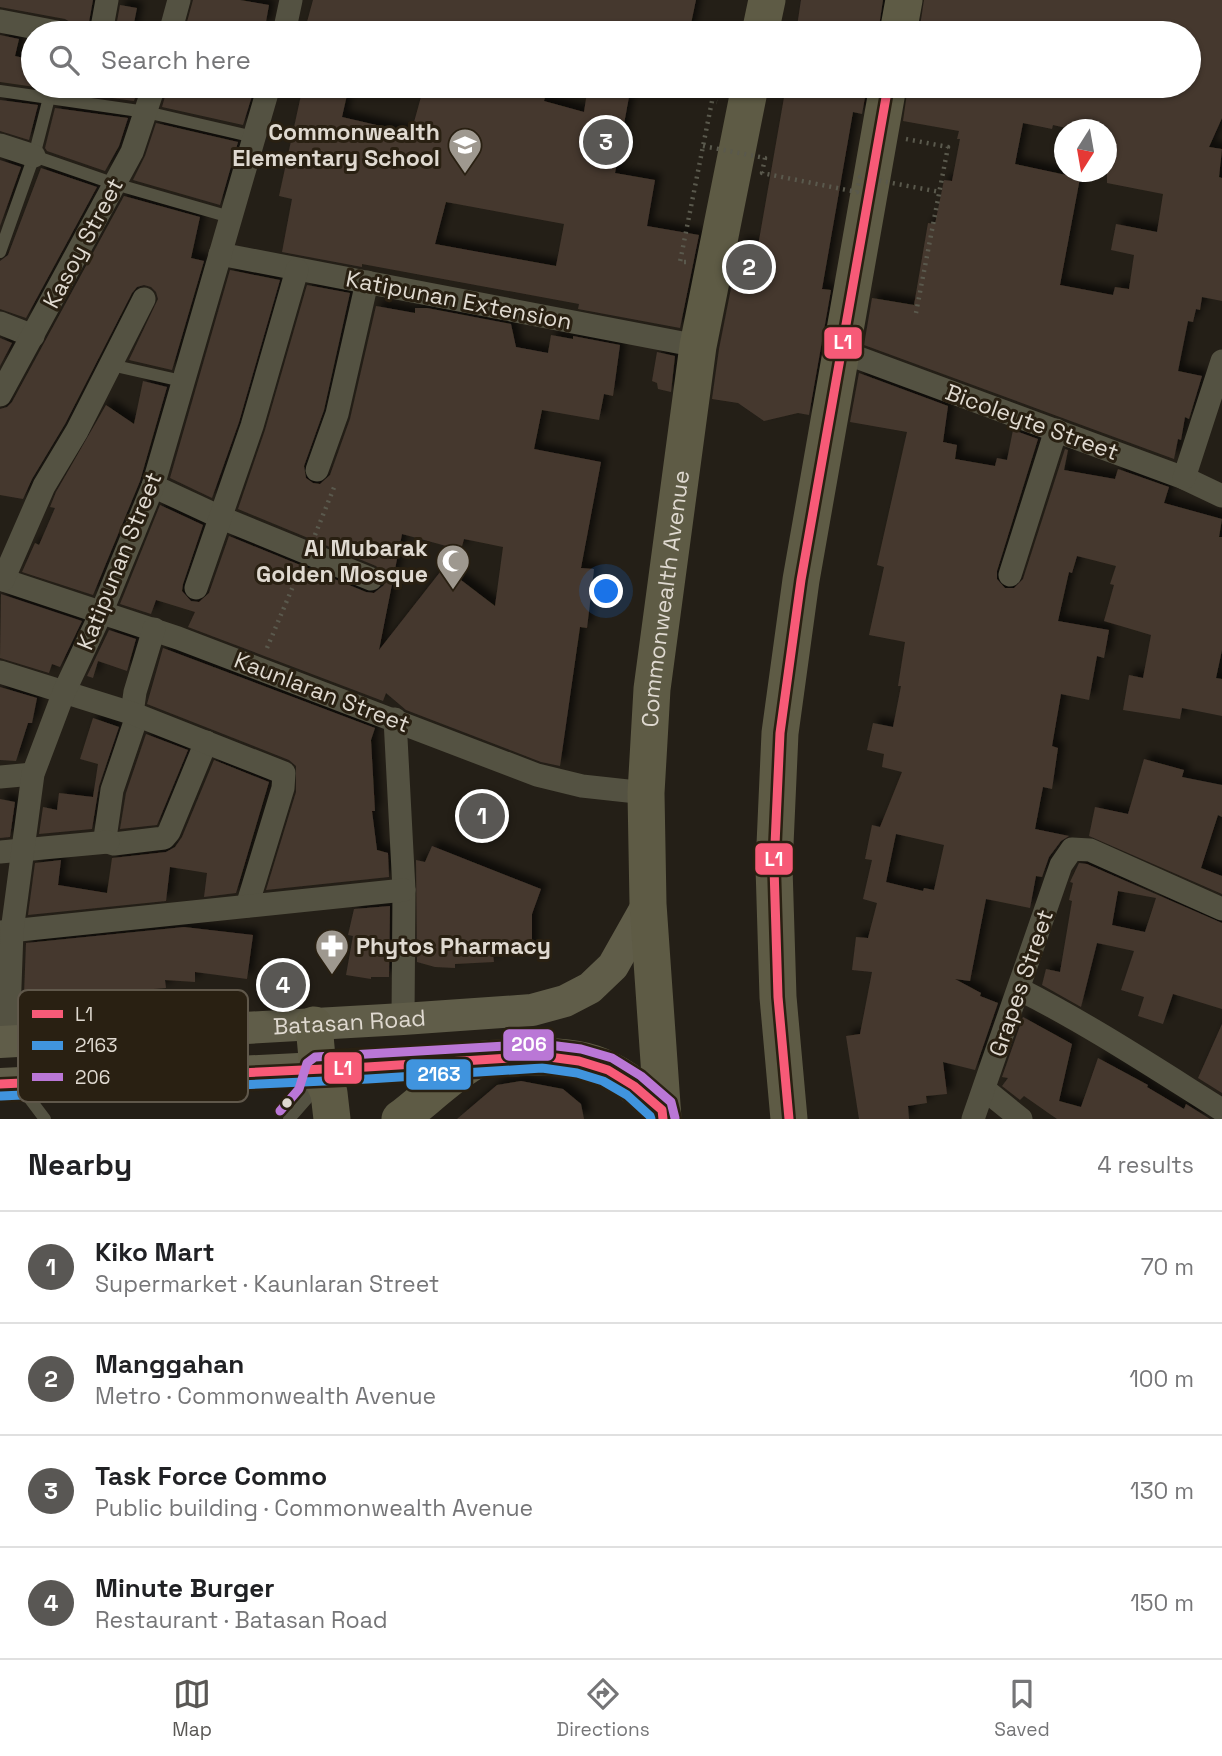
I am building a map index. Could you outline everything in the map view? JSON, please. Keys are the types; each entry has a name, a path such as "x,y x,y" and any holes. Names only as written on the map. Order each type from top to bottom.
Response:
{"main road":[{"path":"763,21 767,0"},
{"path":"900,21 904,0"},
{"name":"Commonwealth Avenue","path":"662,1114 648,904 646,793 652,689 698,346 748,98"},
{"path":"789,1119 778,997 775,879 780,733 788,664 840,351 886,98"},
{"name":"Batasan Road","path":"248,1029 532,1010 565,1001 590,988 613,966 648,904"},
{"path":"314,1025 318,1069 329,1093 332,1119"},
{"name":"Batasan Road","path":"248,1072 542,1056 571,1058 601,1065 623,1076 662,1114"},
{"path":"400,1119 475,1060"}],"street":[{"path":"103,21 107,0"},
{"path":"173,21 179,0"},
{"path":"287,21 291,0"},
{"path":"0,21 21,25"},
{"name":"Kasoy Street","path":"0,395 132,152 150,98"},
{"name":"Katipunan Street","path":"4,1042 11,852 33,774 64,692 102,611 153,486 265,98"},
{"path":"0,145 34,156"},
{"name":"Katipunan Extension","path":"220,254 698,346"},
{"path":"196,588 252,426 297,270"},
{"path":"317,470 337,414 367,282"},
{"path":"1,579 44,486 144,299"},
{"path":"0,323 33,336"},
{"name":"Bicoleyte Street","path":"840,351 1184,478 1222,496"},
{"path":"1184,478 1222,361"},
{"path":"1010,575 1056,430"},
{"path":"153,486 222,518 371,579"},
{"name":"Kaunlaran Street","path":"1,579 154,629 537,775 582,786 646,793"},
{"path":"108,842 105,838 112,790 135,722 135,692 154,629"},
{"path":"0,672 134,713 284,773 283,788 247,906"},
{"path":"395,719 404,890 403,1020"},
{"path":"11,852 164,838 169,832 206,742"},
{"path":"0,776 33,774"},
{"name":"Grapes Street","path":"973,1119 1061,865 1072,849 1090,850 1222,909"},
{"path":"6,931 404,890"},
{"path":"1019,989 1126,1048 1222,1110"},
{"path":"984,1089 1021,1119"}],"lane":[{"path":"0,91 21,94"},
{"path":"43,98 146,112 254,137"},
{"path":"1,248 34,156 49,99"},
{"path":"34,156 115,184 230,217"},
{"path":"111,365 182,381"},
{"path":"289,1119 310,1095 318,1069"},
{"path":"28,1102 45,1119"}],"path":[{"path":"712,101 703,146 765,158 762,173 857,192 860,177 940,192"},
{"path":"879,134 948,147 916,313"}],"building":[{"path":"0,0 93,0 89,21 68,21 0,7"},
{"path":"193,0 240,0 269,5 266,21 187,21"},
{"path":"313,0 696,0 692,21 307,21"},
{"path":"801,0 883,0 880,21 798,21"},
{"path":"924,0 1222,0 1222,118 1209,147 1222,149 1219,177 1222,178 1222,301 1202,297 1200,310 1196,309 1193,322 1188,321 1178,371 1202,376 1189,419 1185,417 1174,459 864,345 872,298 914,305 928,223 935,224 944,180 952,181 959,131 903,121 906,98 1201,98 1201,21 921,21","holes":["1054,119 1117,119 1117,182 1107,183 1163,194 1157,232 1116,224 1111,250 1134,255 1129,289 1115,287 1113,295 1060,285 1079,182 1054,182 1054,172 1015,164 1023,123 1052,129"]},
{"path":"120,5 137,8 134,21 117,21"},
{"path":"0,35 19,39 15,56 21,57 21,85 0,82"},
{"path":"112,98 135,98 134,101"},
{"path":"165,98 251,98 243,125 162,107"},
{"name":"Commonwealth Elementary School","path":"300,98 346,98 342,117 411,133 421,98 545,98 544,101 584,112 586,98 629,98 615,173 655,180 647,226 699,235 680,328 578,309 579,304 282,252 292,199 279,196","holes":["446,202 564,224 556,266 435,244"]},
{"path":"784,98 865,98 862,114 853,112 822,289 831,290 809,415 798,413 764,421 738,403 712,399 740,243 758,246"},
{"path":"0,100 38,105 29,140 0,131"},
{"path":"55,108 128,118 119,146 105,171 47,151 45,148"},
{"path":"156,123 238,142 220,205 133,180 145,156"},
{"path":"0,160 21,167 0,226"},
{"path":"41,168 97,187 26,318 0,309 0,261 8,255"},
{"path":"124,196 200,217 191,258 204,261 172,370 129,360 158,299 151,287 137,287 23,499 0,495 0,409 12,402"},
{"path":"230,270 280,280 239,422 212,498 170,478"},
{"path":"307,285 350,293 324,410 304,466 306,478 313,483 320,484 330,475 350,419 376,306 415,313 415,308 427,308 511,324 516,347 548,353 551,335 573,339 573,336 620,345 613,396 604,394 599,420 542,410 534,449 601,462 581,568 594,569 587,628 580,627 560,766 541,762 406,710 386,693 383,701 188,627 195,612 156,600 151,614 120,604 160,505 203,525 183,584 182,591 191,601 199,602 209,593 229,536 366,592 374,593 384,585 385,576 376,566 238,509 265,430","holes":["402,534 461,550 464,539 503,547 495,606 444,567 379,650"]},
{"path":"0,338 12,343 0,366"},
{"path":"657,352 675,356 671,392 658,389 657,383 652,381"},
{"path":"859,373 948,406 943,442 957,445 955,459 995,466 997,458 1007,460 1013,430 1038,439 997,571 997,579 1005,588 1014,588 1023,579 1065,449 1068,450 1064,470 1115,479 1118,469 1169,487 1164,503 1222,519 1219,537 1222,537 1222,650 1216,678 1222,679 1222,716 1182,708 1180,719 1123,710 1129,675 1143,678 1151,635 1104,621 1116,566 1077,556 1072,573 1069,572 1058,621 1109,630 1104,658 1097,656 1089,700 1061,694 1052,746 1058,748 1052,789 1043,787 1035,829 1069,836 1061,841 1049,857 1042,877 1036,876 1030,908 986,899 970,981 955,979 981,993 980,996 998,1003 975,1070 943,1062 947,1094 926,1096 927,1103 908,1106 909,1119 859,1119 846,1036 860,1034 872,972 852,970 856,937 868,938 877,903 863,899 872,860 865,859 872,825 880,827 902,772 882,767 884,754 867,750 873,723 893,727 901,686 898,686 905,642 869,635 884,567 877,565 907,432 850,422","holes":["896,834 944,845 934,890 924,888 923,891 886,882"]},
{"path":"143,381 167,387 140,481 93,595 22,572 35,543 39,545 55,508 50,507 56,492 106,405 134,424"},
{"path":"1,594 82,621 60,667 52,664 49,673 0,658"},
{"path":"109,630 136,639 127,671 98,661 93,678 87,676"},
{"path":"163,648 375,728 371,740 375,811 372,811 377,850 388,853 389,877 266,890 296,792 296,766 289,760 147,704"},
{"path":"0,687 37,698 32,723 28,723 16,761 0,760"},
{"path":"93,718 119,727 99,786 92,829 39,834 43,807 57,810 59,793 93,797 98,764 80,759"},
{"path":"146,734 188,750 157,825 120,829 126,793"},
{"path":"1144,759 1184,770 1182,777 1222,785 1222,817 1218,815 1201,868 1222,876 1222,894 1089,836 1095,807 1128,814"},
{"path":"214,760 269,782 236,893 204,897 207,873 170,867 166,901 28,915 35,863 61,860 58,885 107,893 112,858 166,852 175,847 182,837"},
{"path":"0,799 15,802 10,837 0,838"},
{"path":"432,846 541,889 532,914 532,953 493,954 494,962 455,964 455,968 435,967 417,962 416,860 425,862"},
{"path":"1079,863 1087,864 1222,923 1222,1009 1173,994 1163,1024 1138,1016 1144,997 1121,990 1134,951 1097,943 1081,1007 1042,985 1046,969 1060,972 1072,901 1069,900 1073,883 1070,882","holes":["1118,891 1156,898 1145,932 1112,925"]},
{"path":"390,906 389,977 371,979 346,975 353,936 348,935 354,909"},
{"path":"184,927 253,935 247,979 195,972 195,982 165,980 166,988 141,990 24,990 26,943"},
{"path":"1023,1017 1072,1044 1059,1101 1081,1107 1098,1058 1148,1085 1147,1087 1184,1109 1186,1104 1210,1119 1057,1119 1024,1096 1020,1100 1002,1086 1008,1078 1002,1077"},
{"path":"1222,1024 1222,1093 1198,1078"},
{"path":"521,1081 563,1089 581,1104 584,1119 457,1119 497,1085"}],"transit line":[{"name":"L1","path":"789,1119 778,997 774,867 780,733 801,580 886,98"},
{"name":"206","path":"280,1111 299,1089 307,1063 315,1057 541,1044 581,1049 612,1058 641,1076 671,1102 675,1118"},
{"name":"L1","path":"248,1073 542,1056 579,1061 608,1070 634,1086 662,1110 663,1119"},
{"name":"2163","path":"248,1085 542,1068 577,1073 603,1081 627,1095 651,1119"},
{"name":"L1","path":"0,1084 18,1083"},
{"name":"2163","path":"1,1096 18,1095"}],"place":[{"name":"Task Force Commo","path":"606,142"},
{"name":"Commonwealth Elementary School","path":"465,175"},
{"name":"Manggahan","path":"749,267"},
{"name":"Al Mubarak Golden Mosque","path":"453,591"},
{"name":"Kiko Mart","path":"482,816"},
{"name":"Phytos Pharmacy","path":"332,976"},
{"name":"Minute Burger","path":"283,985"}]}
